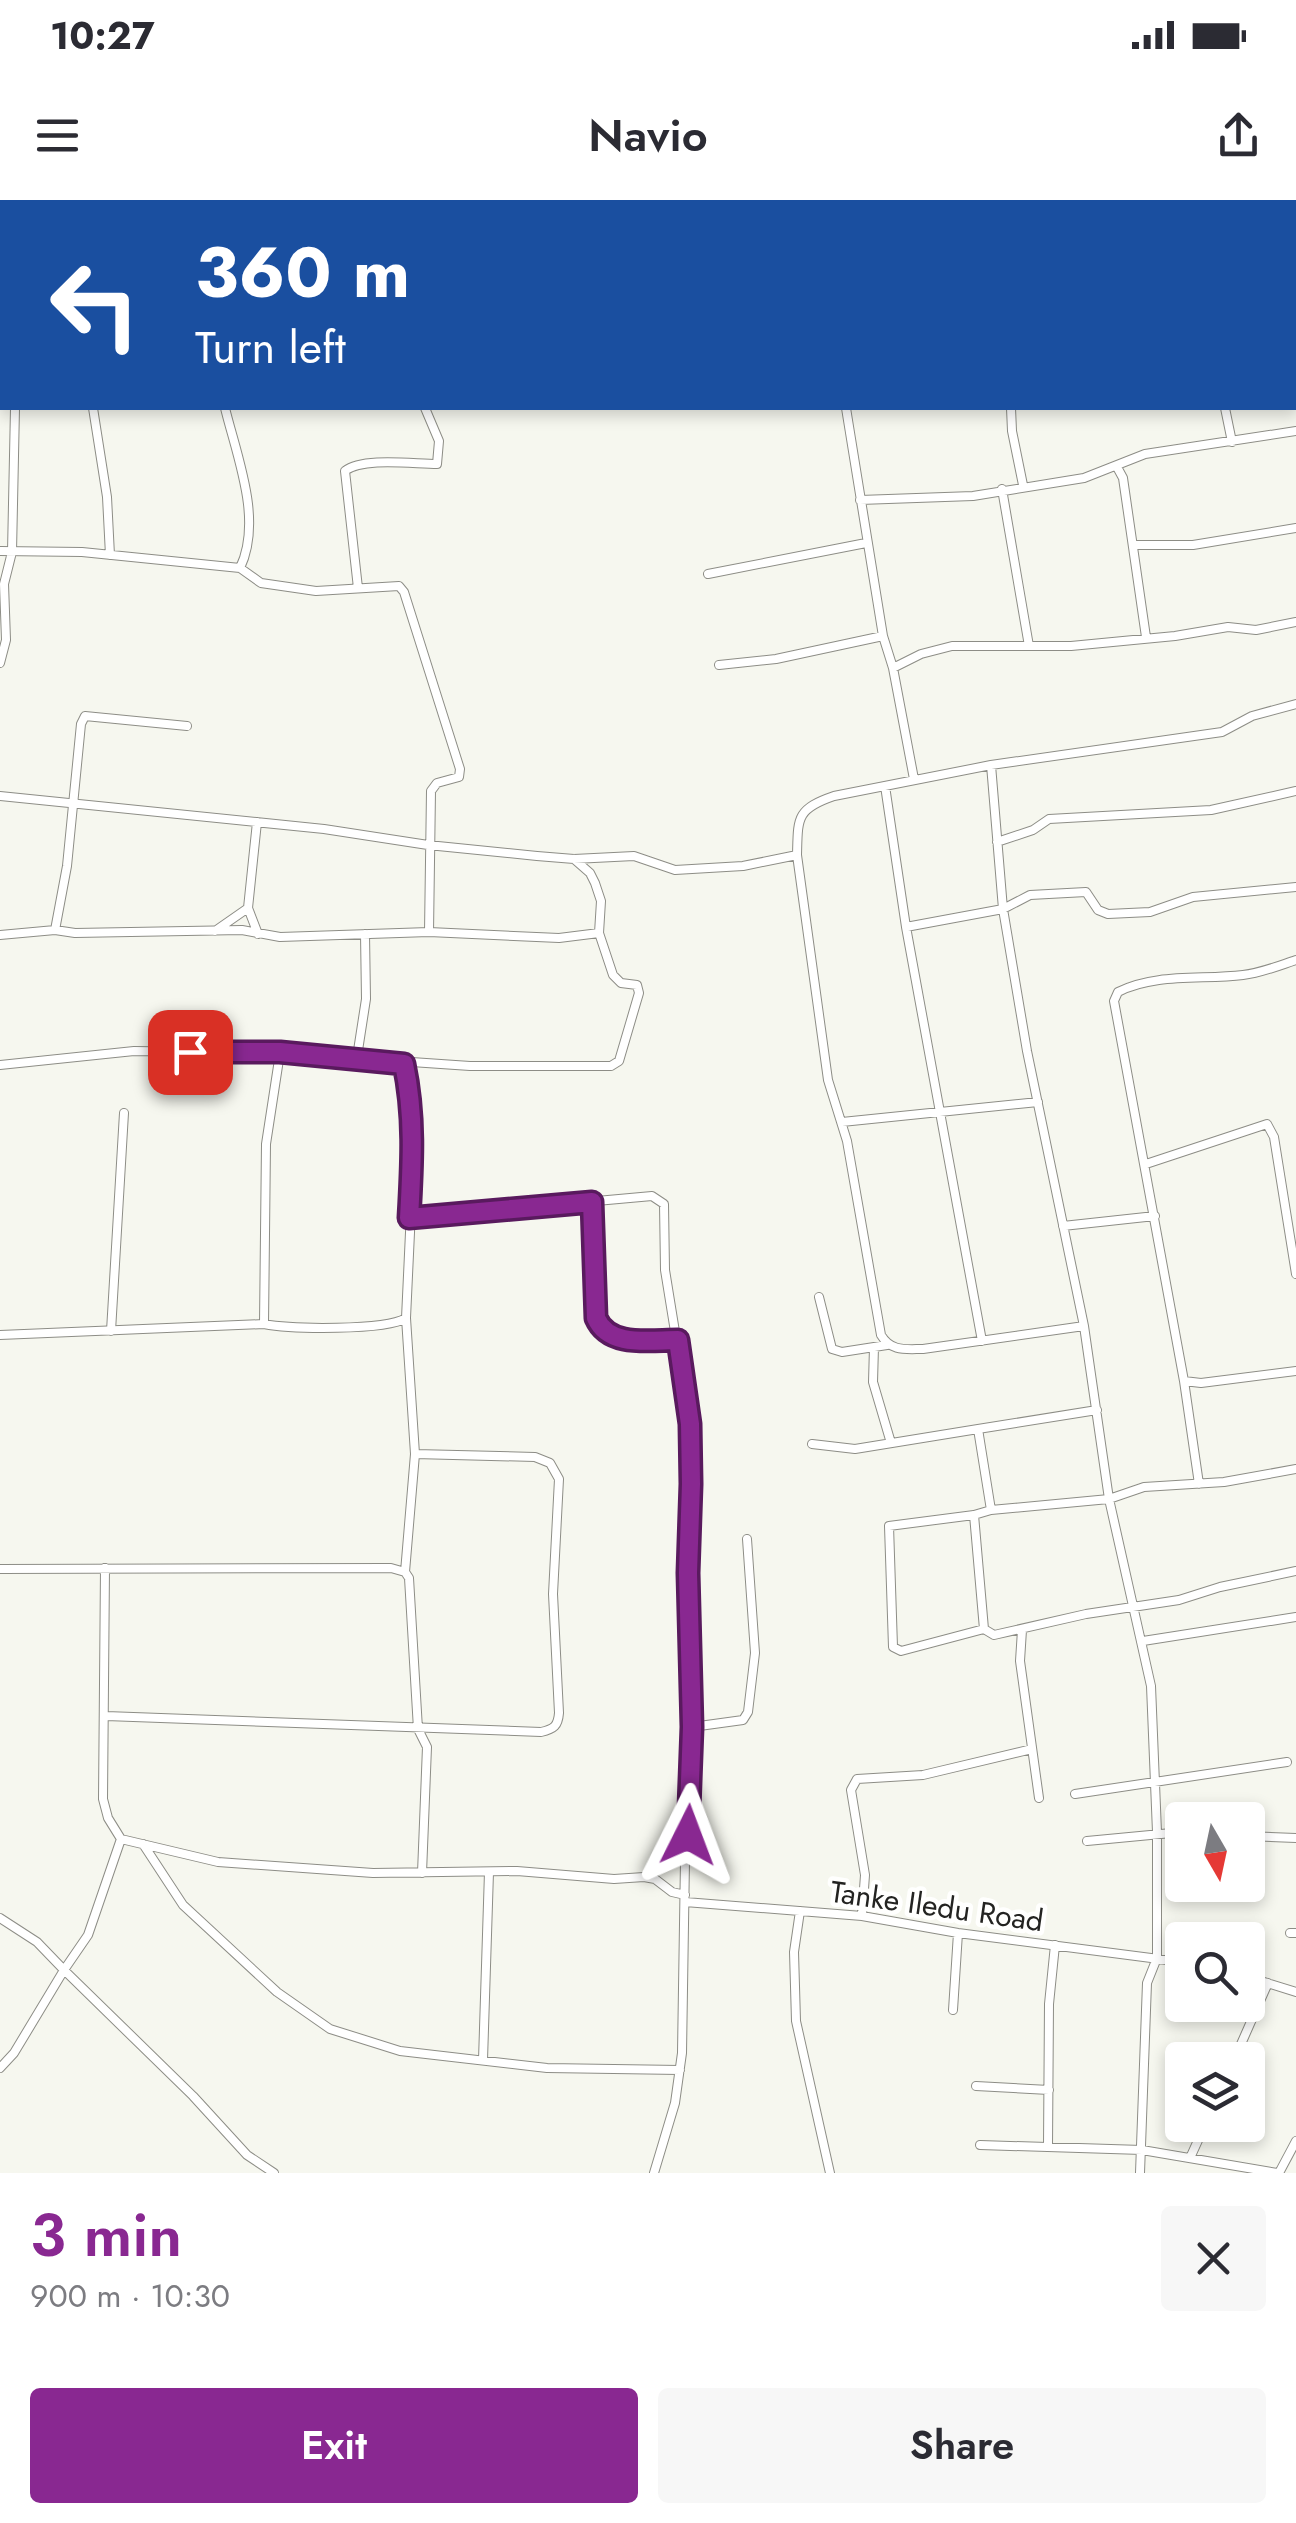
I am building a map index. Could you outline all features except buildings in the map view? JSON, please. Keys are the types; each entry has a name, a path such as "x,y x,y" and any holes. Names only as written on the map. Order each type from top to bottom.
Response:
{"street":[{"path":"0,663 4,584 12,552 15,410"},
{"path":"94,410 107,497 110,555"},
{"path":"225,410 250,521 248,552 240,568"},
{"path":"358,588 345,471 366,463 436,464 438,440 426,410"},
{"path":"846,410 883,636 893,668 914,780"},
{"path":"1011,410 1023,485"},
{"path":"1225,410 1232,442"},
{"path":"860,500 965,497 1084,478 1145,454 1296,431"},
{"path":"1117,467 1124,478 1146,637"},
{"path":"1002,489 1029,646"},
{"path":"1134,546 1193,545 1296,528"},
{"path":"708,574 866,542"},
{"path":"0,551 110,555 240,568 261,583 316,590 399,586 460,769 459,777 433,786 428,845 430,932"},
{"path":"893,668 952,646 1082,646 1228,627 1256,630 1296,622"},
{"path":"719,665 776,659 883,636"},
{"path":"887,1345 881,1336 842,1122 828,1080 797,855 802,812 813,803 834,796 991,765 1222,732 1252,716 1296,704"},
{"path":"54,930 64,892 80,724 85,716 187,726"},
{"path":"991,765 1003,909 1084,1326 1109,1499 1151,1686 1157,1958 1147,1983 1140,2173"},
{"path":"885,786 906,927 982,1341"},
{"path":"998,842 1033,830 1049,819 1211,810 1296,791"},
{"path":"0,796 574,859 634,856 688,871 743,866 797,855"},
{"path":"257,822 248,908 258,934"},
{"path":"0,1065 134,1051 280,1052 404,1064 611,1066 619,1062 638,985 616,980 598,933 601,901 595,883 574,859"},
{"path":"906,927 1003,909 1030,895 1076,890 1086,892 1098,910 1108,914 1150,912 1194,897 1296,887"},
{"path":"215,931 248,908"},
{"path":"0,935 54,930 75,934 242,930 258,934 430,932 559,938 598,933"},
{"path":"357,1058 366,999 366,934"},
{"path":"1199,1484 1146,1164 1114,1001 1118,992 1174,978 1243,975 1296,960"},
{"path":"264,1324 266,1144 280,1052"},
{"path":"404,1064 412,1102 414,1147 406,1318 415,1454 406,1572 418,1730 428,1747 422,1873"},
{"path":"842,1122 1038,1102"},
{"path":"111,1331 124,1113"},
{"path":"1146,1164 1267,1124 1274,1137 1296,1274"},
{"path":"409,1218 652,1196 661,1198 664,1204 664,1270 690,1424 692,1727 680,2070 675,2103 654,2173"},
{"path":"592,1202 596,1318 601,1330 630,1340 678,1340"},
{"path":"1064,1226 1155,1216"},
{"path":"819,1297 832,1349 842,1352 887,1345 923,1349 1084,1326"},
{"path":"0,1335 264,1324 388,1325 406,1318"},
{"path":"874,1347 873,1382 891,1443"},
{"path":"1184,1381 1221,1381 1296,1371"},
{"path":"812,1444 855,1449 1097,1410"},
{"path":"978,1429 991,1510"},
{"path":"106,1716 418,1730 554,1729 558,1722 553,1594 559,1479 550,1463 535,1456 415,1454"},
{"path":"1296,1469 1199,1484 1144,1487 1109,1499 991,1510 890,1526 893,1647 901,1650 984,1629 994,1635 1086,1614 1134,1609 1296,1571"},
{"path":"974,1515 984,1629"},
{"path":"692,1727 743,1720 748,1712 755,1653 747,1539"},
{"path":"0,2068 14,2053 88,1935 121,1839 108,1818 104,1799 105,1568"},
{"path":"0,1570 391,1568 406,1572"},
{"path":"1143,1641 1296,1617"},
{"path":"1022,1630 1020,1662 1039,1798"},
{"path":"862,1916 865,1875 851,1790 857,1779 923,1774 1032,1749"},
{"path":"1075,1794 1287,1762"},
{"path":"1087,1841 1165,1832"},
{"path":"1265,1837 1296,1838"},
{"name":"Tanke Iledu Road","path":"121,1839 218,1862 373,1874 489,1872 644,1877 655,1879 685,1898 862,1916 958,1933 1165,1959"},
{"path":"143,1844 183,1905 277,1992 330,2029 400,2051 548,2068 680,2070"},
{"path":"483,2060 489,1872"},
{"path":"800,1910 794,1952 796,2021 830,2173"},
{"path":"0,1918 37,1942 247,2155 274,2173"},
{"path":"953,2010 958,1933"},
{"path":"1048,2147 1054,1945"},
{"path":"1265,1982 1296,1992"},
{"path":"1242,2042 1268,1983"},
{"path":"0,2048 14,2053"},
{"path":"976,2086 1049,2090"},
{"path":"980,2145 1142,2150 1278,2173 1296,2141"},
{"path":"1190,2158 1197,2142"}],"route":[{"path":"190,1052 280,1052 404,1064 412,1102 414,1147 409,1218 592,1202 596,1318 601,1330 630,1340 678,1340 690,1424 692,1727 688,1835"}]}
